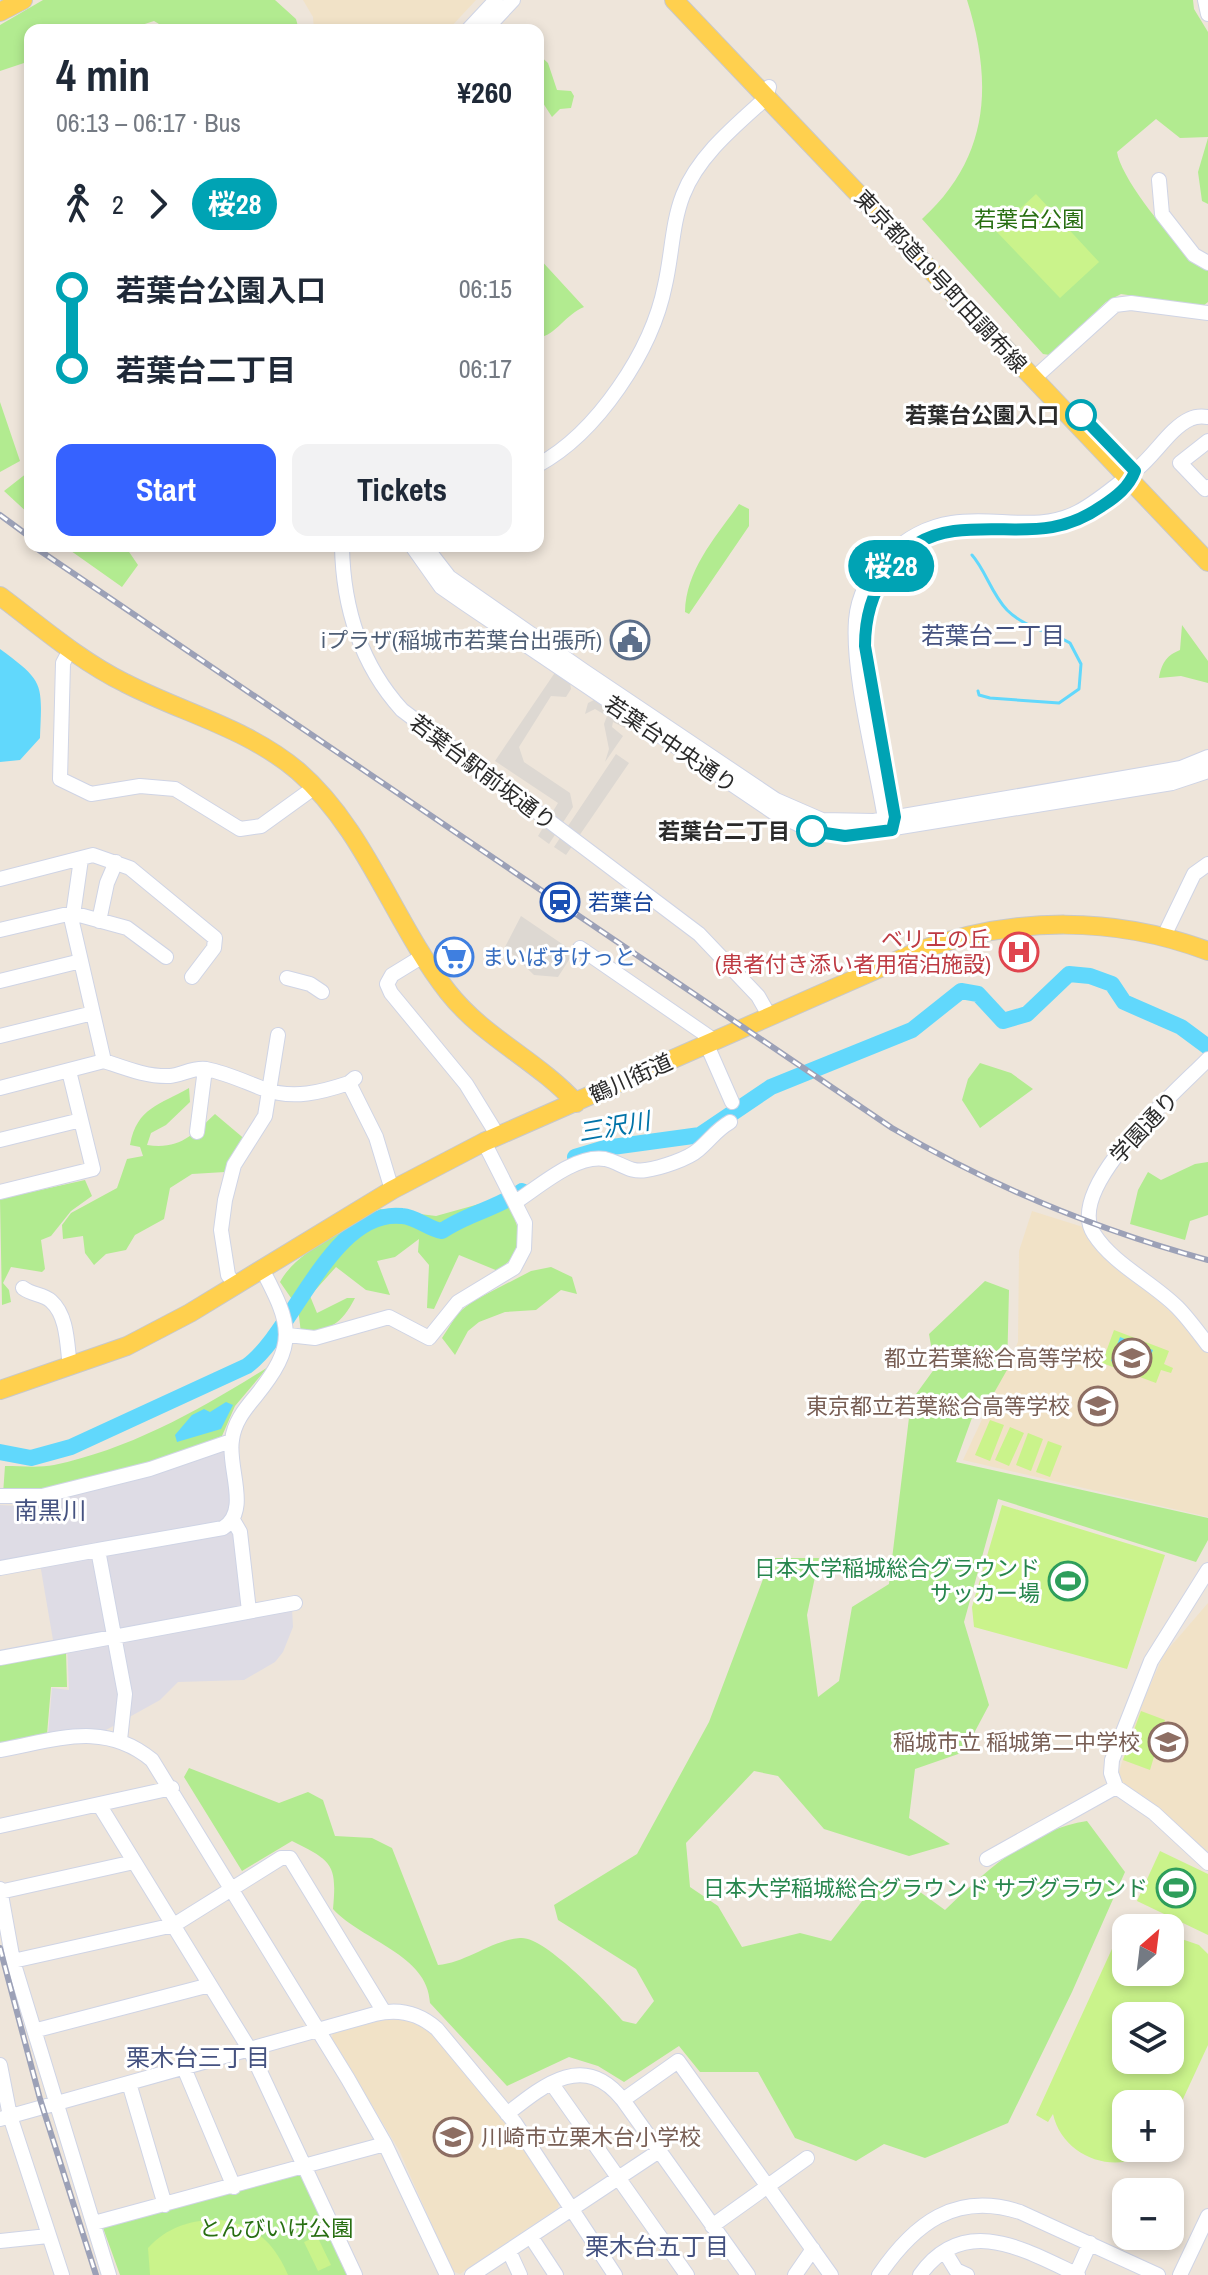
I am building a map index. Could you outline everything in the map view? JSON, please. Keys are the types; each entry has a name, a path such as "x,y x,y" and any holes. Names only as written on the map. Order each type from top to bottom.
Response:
{"main road":[{"path":"0,12 23,0"},
{"name":"東京都道19号町田調布線","path":"674,0 1041,372 1130,476 1208,547"},
{"name":"東京都道19号町田調布線","path":"687,0 765,93 1208,562"},
{"path":"0,596 121,681 249,738 315,787 359,847 423,956 464,1011 555,1081 576,1103"},
{"name":"鶴川街道","path":"0,1390 70,1367 153,1333 392,1190 491,1139 921,950 986,931 1069,923 1164,936 1208,951"}],"street":[{"path":"474,24 496,0"},
{"path":"491,24 513,0"},
{"path":"1205,0 1208,14"},
{"path":"544,453 572,432 624,361 654,297 665,230 678,186 696,155 765,93"},
{"path":"544,461 581,435 633,362 662,299 677,213 687,185 705,158 765,93"},
{"path":"1159,180 1162,214 1194,255 1208,263"},
{"path":"1041,372 1115,305 1131,303 1208,313"},
{"path":"891,822 856,647 856,617 863,592 877,568 895,548 919,532 950,523 1055,521 1078,512 1130,476 1188,420 1208,417"},
{"path":"1208,441 1180,463 1205,489 1208,487"},
{"name":"若葉台駅前坂通り","path":"334,552 347,635 365,677 387,706 424,739 724,962"},
{"name":"若葉台駅前坂通り","path":"343,552 350,614 359,642 371,671 402,710 707,941 724,962"},
{"name":"若葉台中央通り","path":"416,552 433,578 464,603 773,812 796,826 828,835 1181,768 1208,757"},
{"name":"若葉台中央通り","path":"430,552 449,577 776,800 822,820 847,824 891,822 1172,783 1208,771"},
{"path":"71,648 63,663 60,779 91,794 140,786 175,789 240,829 261,826 315,787"},
{"path":"0,879 93,855 116,862 159,889 175,908 215,938 214,948 192,977"},
{"path":"81,859 72,913 104,1061"},
{"path":"99,921 107,883 116,862"},
{"path":"1164,936 1194,874 1208,864"},
{"path":"0,930 72,913 127,928 166,957"},
{"path":"580,948 711,1043 732,1102"},
{"path":"288,1333 315,1338 389,1317 429,1338 458,1302 514,1268 524,1249 525,1223 466,1084 391,993 387,984 392,975 423,956"},
{"path":"1,977 81,961"},
{"path":"724,962 763,1001 770,1017"},
{"path":"287,978 310,984 322,992"},
{"path":"0,1036 93,1013"},
{"path":"235,1285 228,1275 221,1230 225,1200 234,1165 265,1116 266,1090 278,1035"},
{"path":"0,1088 104,1061 142,1074 172,1076 205,1069 240,1077 266,1090 310,1095 352,1081 376,1137 392,1190"},
{"name":"学園通り","path":"1205,1062 1108,1164 1094,1190 1089,1211 1094,1235 1177,1307 1208,1345"},
{"path":"197,1132 205,1069"},
{"path":"0,1192 93,1169 69,1071"},
{"path":"0,1140 81,1120"},
{"path":"515,1197 585,1161 609,1160 630,1170 644,1170 688,1156 698,1151 712,1132 730,1122"},
{"path":"0,1568 223,1528 233,1520 237,1506 231,1441 243,1411 280,1364 288,1333 281,1305 262,1269"},
{"path":"23,1288 34,1296 45,1297 58,1309 63,1318 70,1367"},
{"path":"0,1496 42,1496 150,1469 231,1441"},
{"path":"233,1520 240,1532 249,1611"},
{"path":"98,1550 125,1694 120,1740"},
{"path":"1208,1570 1151,1661 1112,1760 1111,1773 1116,1787 1154,1813 1208,1863"},
{"path":"0,1658 295,1603"},
{"path":"0,1750 88,1735 120,1740 152,1760 320,2031 385,2144 447,2275"},
{"path":"987,1859 1116,1787"},
{"path":"0,1826 172,1788"},
{"path":"100,1806 250,2050 355,2275"},
{"path":"13,1961 174,1925 281,1858 290,1858 384,2012"},
{"path":"109,2275 37,2030 13,1961 0,1891 134,1862"},
{"path":"37,2030 210,1985"},
{"path":"5,2117 384,2012 407,2012 426,2020 447,2039 507,2114 615,2275"},
{"path":"623,2100 678,2061 831,2275"},
{"path":"0,2065 5,2117 62,2275"},
{"path":"184,2068 234,2187"},
{"path":"507,2114 552,2084 574,2074 587,2074 611,2085 748,2275"},
{"path":"129,2083 165,2205"},
{"path":"552,2084 687,2275"},
{"path":"94,2223 306,2168 385,2144"},
{"path":"472,2275 659,2151"},
{"path":"712,2226 807,2158"},
{"path":"879,2275 898,2246 923,2224 939,2215 975,2206 1002,2206 1020,2212 1158,2275"},
{"path":"1180,2275 1208,2216"},
{"path":"0,2241 48,2236"},
{"path":"531,2237 556,2275"},
{"path":"920,2275 945,2252 974,2241 1000,2241 1077,2274 1090,2243"},
{"path":"795,2275 813,2249"},
{"path":"509,2251 520,2275"},
{"path":"945,2252 956,2270 967,2275"}],"shaded area":[{"path":"303,0 476,0 454,24 314,24"},
{"path":"556,671 570,682 571,689 566,697 551,696 519,747 524,762 570,793 573,807 549,844 538,836 558,803 495,761"},
{"path":"594,700 631,722 627,729 613,722 612,727 623,736 605,762 609,749 604,724 607,716 595,709 585,714 588,703"},
{"path":"616,754 629,763 566,855 554,847"},
{"path":"521,916 574,952 558,977 534,975 505,947"},
{"name":"東京都立若葉総合高等学校","path":"1032,1211 1083,1227 1091,1241 1192,1331 1208,1351 1208,1517 963,1460 1018,1342 1019,1251"},
{"path":"221,1448 225,1451 245,1616 292,1608 293,1627 283,1652 275,1662 244,1680 178,1682 160,1700 106,1730 48,1735 52,1688 69,1690 67,1642 53,1640 39,1558 0,1562 0,1505 34,1507 168,1468"},
{"name":"稲城市立 稲城第二中学校","path":"1208,1603 1208,1855 1120,1782 1118,1775 1135,1720 1164,1654"},
{"name":"川崎市立栗木台小学校","path":"384,2018 413,2021 435,2035 507,2124 560,2201 558,2208 460,2274 452,2271 399,2150 332,2039 333,2031"}],"green space":[{"path":"43,0 275,0 296,19 297,24 159,24 154,21 145,24 24,24 24,63 0,71 0,25"},
{"name":"若葉台公園","path":"967,0 1193,0 1194,9 1208,32 1208,137 1180,138 1156,119 1117,152 1129,180 1154,216 1183,248 1208,268 1208,302 1203,306 1121,294 1106,302 1050,355 1043,354 922,219 945,195 961,170 973,144 980,117 980,61"},
{"path":"544,59 557,90 571,91 574,96 571,108 560,109 552,117 544,105"},
{"path":"1208,138 1208,204 1202,201 1198,172"},
{"path":"1036,194 1099,262 1060,298 996,231"},
{"path":"544,264 584,307 544,336"},
{"path":"0,402 20,461 0,472"},
{"path":"24,475 24,509 4,491"},
{"path":"739,504 749,509 749,526 689,614 685,612 687,596 696,568"},
{"path":"72,552 129,552 138,565 122,587"},
{"path":"1182,625 1208,661 1208,683 1181,676 1159,678 1166,660 1180,650"},
{"path":"980,1063 1011,1073 1033,1089 980,1128 962,1100 968,1079"},
{"path":"189,1088 190,1102 166,1125 151,1133 147,1145 177,1143 215,1114 247,1141 225,1172 192,1174 170,1188 164,1219 135,1235 126,1250 106,1254 94,1265 85,1253 83,1236 63,1239 62,1225 71,1213 117,1188 127,1159 143,1156 140,1147 130,1145 138,1122 151,1109"},
{"path":"1208,1162 1208,1215 1190,1221 1185,1240 1130,1224 1138,1190 1148,1172 1161,1180 1195,1164"},
{"path":"85,1180 92,1196 71,1211 51,1236 41,1240 45,1269 42,1272 11,1267 3,1283 9,1290 11,1302 2,1305 0,1199"},
{"path":"479,1204 511,1207 517,1226 517,1254 498,1271 459,1255 434,1309 427,1308 429,1265 418,1252 419,1239 395,1257 377,1261 390,1295 366,1290 336,1267 310,1296 317,1313 347,1298 355,1298 334,1324 301,1333 298,1308 280,1282 299,1259 380,1209 436,1216"},
{"path":"551,1267 572,1277 577,1294 561,1290 536,1310 505,1312 479,1322 468,1331 455,1355 442,1338 458,1313 473,1301 531,1271"},
{"path":"985,1281 1009,1290 1007,1370 990,1400 977,1404 956,1462 1208,1518 1208,1540 1196,1562 998,1499 964,1622 989,1705 964,1752 915,1769 909,1818 950,1844 909,1856 824,1829 778,1776 754,1771 686,1843 690,1887 718,1906 742,1947 800,1933 831,1941 877,1882 898,1876 945,1910 993,1867 1027,1843 1046,1833 1087,1821 1125,1872 1072,1992 1008,2123 925,2158 884,2144 856,2161 795,2138 758,2072 700,2072 679,2046 624,2082 598,2066 569,2057 507,2086 430,2003 426,1986 418,1972 406,1960 333,1909 333,1873 324,1860 292,1841 242,1871 184,1777 189,1768 279,1803 308,1792 323,1800 335,1836 372,1838 392,1848 438,1965 510,1940 531,1940 574,1971 623,2021 636,2024 654,2001 636,1969 558,1920 554,1905 637,1854 709,1722 771,1558 819,1558 807,1615 818,1697 839,1681 852,1607 889,1584 911,1401 935,1368 929,1334"},
{"path":"1114,1330 1169,1351 1164,1364 1173,1368 1171,1373 1161,1370 1156,1383 1102,1363"},
{"path":"268,1367 235,1406 222,1436 115,1473 59,1486 3,1494 5,1466 54,1465 111,1449 192,1412"},
{"path":"990,1420 1004,1425 990,1461 975,1455"},
{"path":"1010,1427 1024,1433 1009,1466 995,1460"},
{"path":"1028,1433 1043,1439 1031,1471 1016,1465"},
{"path":"1048,1441 1062,1446 1050,1477 1036,1472"},
{"name":"日本大学稲城総合グラウンド サッカー場","path":"1002,1505 1165,1555 1127,1669 974,1627 972,1607"},
{"path":"66,1651 67,1687 51,1687 47,1734 0,1744 0,1662"},
{"path":"1141,1711 1165,1720 1150,1770 1123,1760"},
{"name":"日本大学稲城総合グラウンド サブグラウンド","path":"1160,1851 1208,1874 1208,1935 1184,1924 1184,1914 1164,1914 1137,1901"},
{"path":"1184,1940 1199,1945 1208,1954 1208,2045 1184,2097 1184,2090 1112,2090 1112,2162 1095,2159 1068,2143 1053,2114 1048,2122 1036,2115 1112,1949 1112,1986 1184,1986"},
{"name":"とんびいけ公園","path":"303,2173 350,2275 120,2275 102,2225"},
{"path":"215,2219 240,2225 260,2236 276,2252 288,2275 150,2275 148,2248 155,2241 178,2227"},
{"path":"317,2236 331,2265 318,2271 304,2242"}],"water":[{"path":"0,649 33,677 38,685 41,706 40,738 20,760 0,762"},
{"path":"1120,1337 1153,1350 1144,1374 1111,1361"},
{"path":"226,1402 233,1405 221,1429 177,1442 175,1435 192,1415 204,1409 210,1412"}],"waterway":[{"path":"972,555 1007,610 1029,625 1070,643 1081,664 1079,689 1059,703 990,698 979,695 978,691"},
{"name":"三沢川","path":"575,1157 605,1148 700,1135 771,1087 912,1030 961,991 978,994 1003,1021 1027,1014 1069,974 1090,976 1112,984 1124,1002 1181,1027 1208,1047"},
{"name":"三沢川","path":"0,1452 31,1458 71,1447 247,1366 281,1327 335,1251 355,1231 377,1219 402,1216 442,1231 522,1191"}],"railway":[{"path":"0,515 24,533"},
{"path":"42,552 892,1128 968,1169 1046,1204 1126,1235 1208,1260"},
{"path":"0,1948 40,2099 96,2275"}],"bus line":[{"name":"桜28","path":"812,831 845,836 892,830 895,817 865,646 865,620 872,596 885,573 902,554 923,541 952,531 1029,532 1056,529 1084,519 1109,502 1131,482 1135,471 1081,415"}],"place":[{"name":"若葉台公園入口","path":"1081,415"},
{"name":"iプラザ(稲城市若葉台出張所)","path":"630,640"},
{"name":"若葉台二丁目","path":"812,831"},
{"name":"若葉台","path":"560,902"},
{"name":"ベリエの丘 (患者付き添い者用宿泊施設)","path":"1019,952"},
{"name":"まいばすけっと","path":"454,957"},
{"name":"都立若葉総合高等学校","path":"1132,1358"},
{"name":"東京都立若葉総合高等学校","path":"1098,1406"},
{"name":"日本大学稲城総合グラウンド サッカー場","path":"1068,1581"},
{"name":"稲城市立 稲城第二中学校","path":"1168,1742"},
{"name":"日本大学稲城総合グラウンド サブグラウンド","path":"1176,1888"},
{"name":"川崎市立栗木台小学校","path":"453,2137"}],"district":[{"name":"若葉台二丁目","path":"993,635"},
{"name":"南黒川","path":"50,1510"},
{"name":"栗木台三丁目","path":"198,2057"},
{"name":"栗木台五丁目","path":"657,2246"}]}
